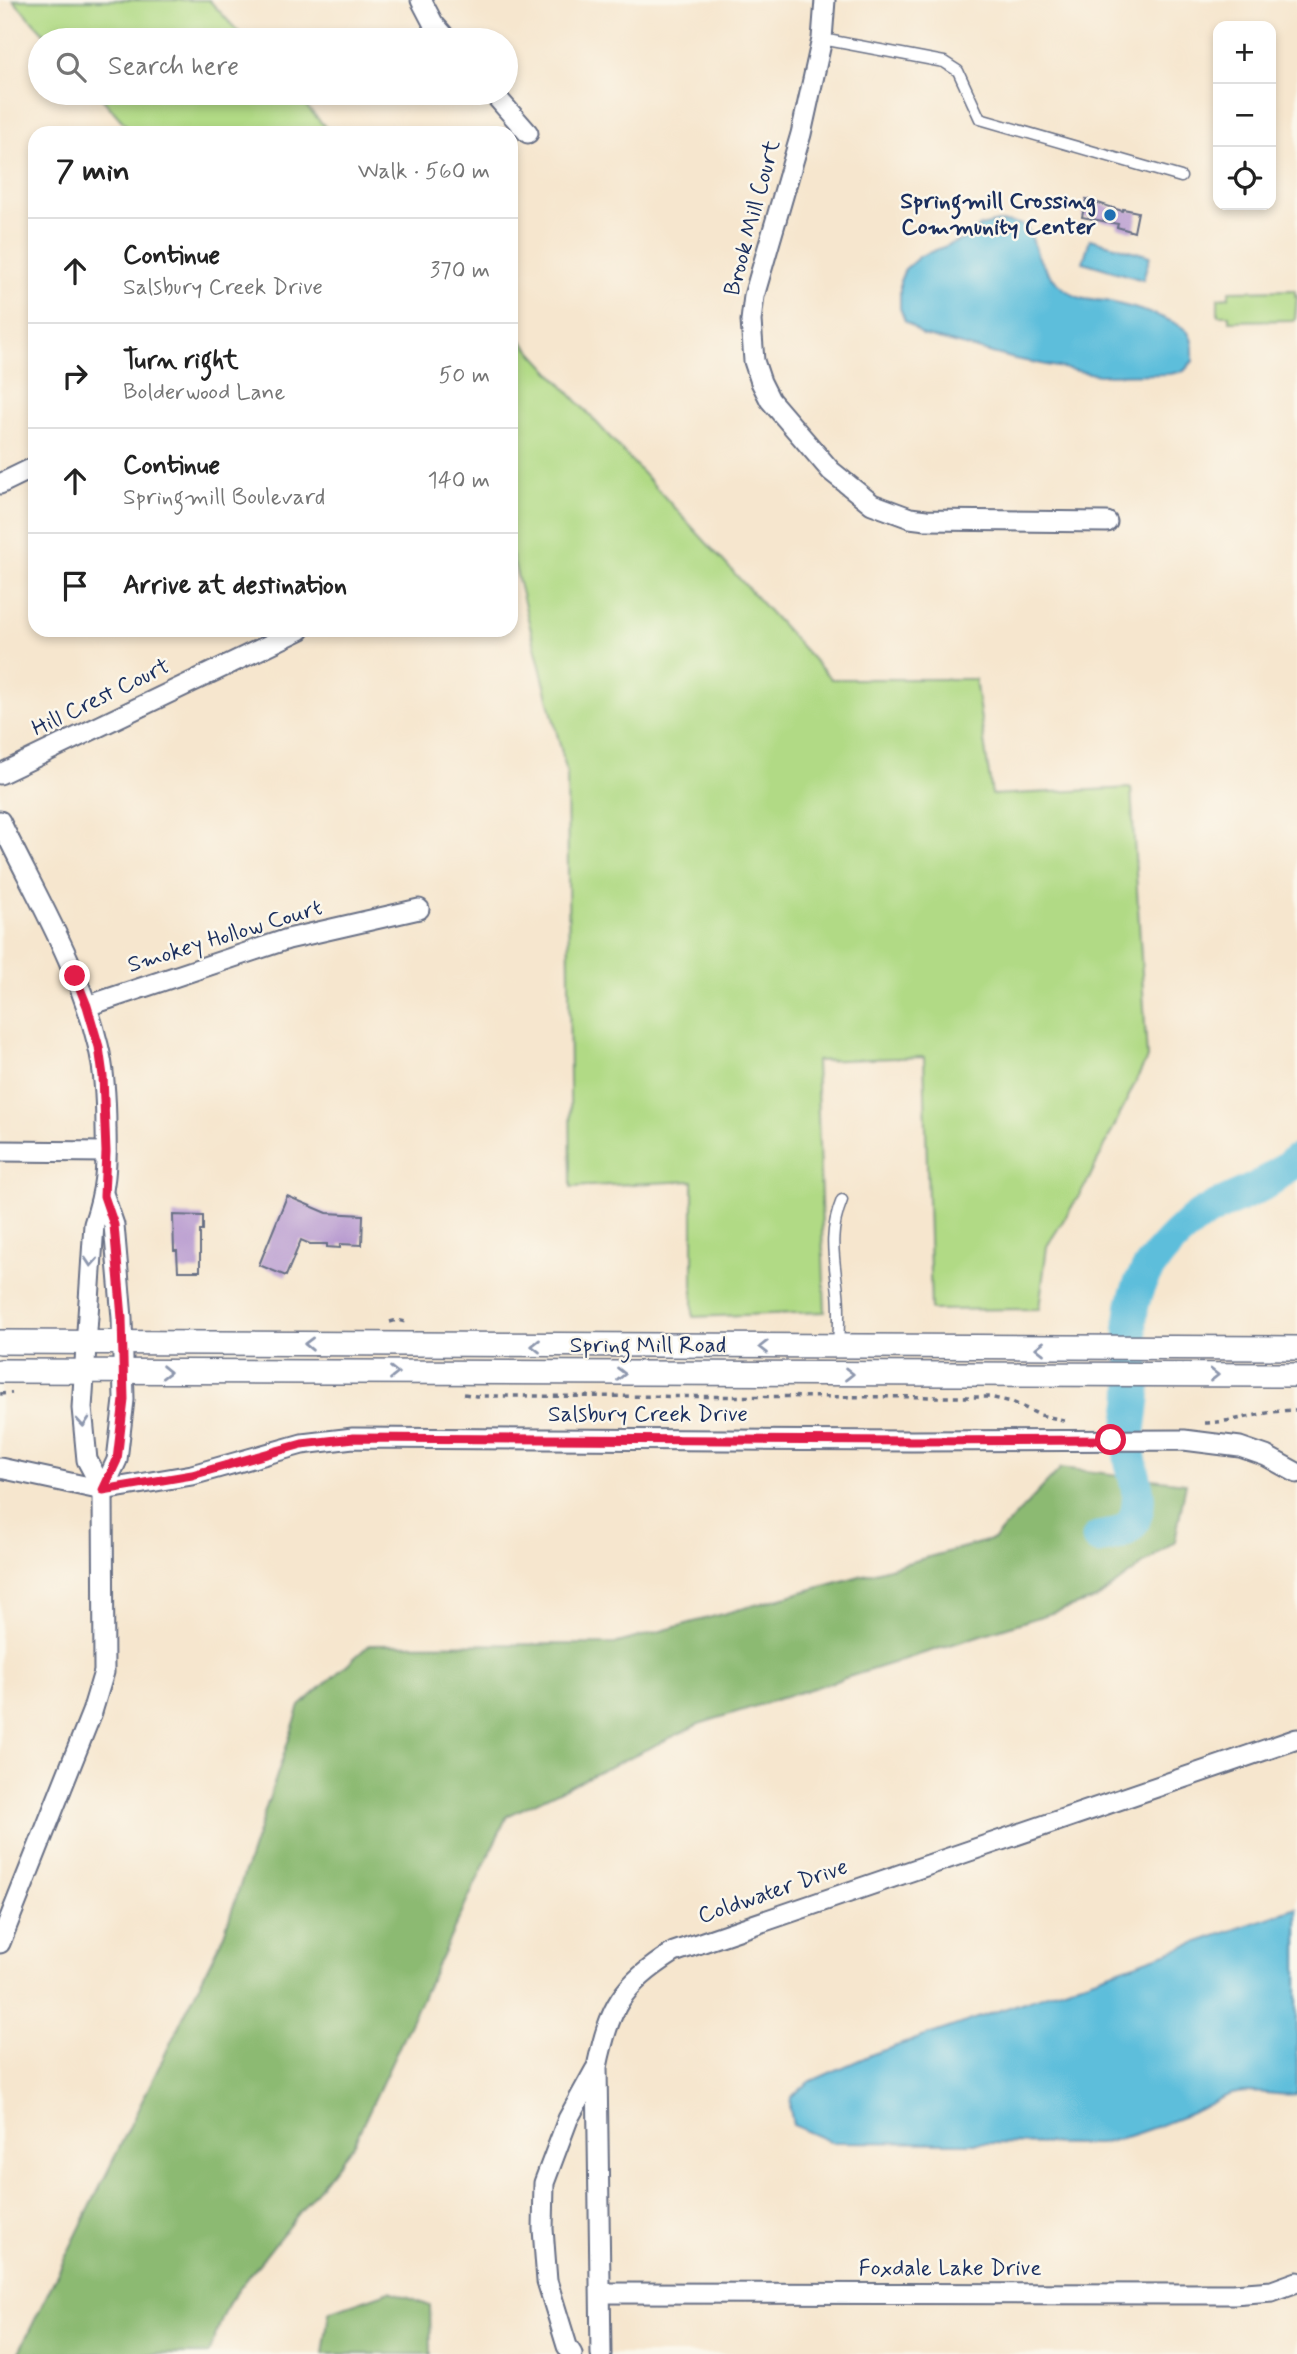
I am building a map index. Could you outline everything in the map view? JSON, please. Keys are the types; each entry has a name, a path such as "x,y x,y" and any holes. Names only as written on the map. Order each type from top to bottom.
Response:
{"street":[{"path":"421,0 437,28"},
{"name":"Brook Mill Court","path":"825,0 822,39 801,134 754,296 751,321 754,361 770,400 831,471 872,504 895,513 926,520 1107,522"},
{"path":"504,105 528,133"},
{"path":"0,484 28,470"},
{"name":"Hill Crest Court","path":"0,774 285,637"},
{"path":"0,821 87,1006 99,1047 106,1152 104,1196 94,1224 82,1408 87,1460 103,1490"},
{"name":"Smokey Hollow Court","path":"87,1006 288,939 419,909"},
{"path":"0,1151 106,1152"},
{"path":"0,1943 92,1712 104,1672 103,1490 117,1460 124,1400 114,1225 104,1196"},
{"name":"Spring Mill Road","path":"0,1342 85,1356 123,1357 1297,1376"},
{"name":"Spring Mill Road","path":"123,1357 838,1347 1297,1348"},
{"name":"Spring Mill Road","path":"0,1371 85,1356"},
{"name":"Salsbury Creek Drive","path":"0,1468 103,1490 192,1475 302,1444 354,1438 898,1441 1142,1439 1197,1440 1240,1447 1266,1456 1297,1472"},
{"name":"Coldwater Drive","path":"601,2354 597,2067 606,2027 616,2004 632,1983 674,1952 1297,1739"},
{"path":"572,2354 567,2346 547,2281 543,2229 544,2183 568,2119 597,2067"},
{"name":"Foxdale Lake Drive","path":"601,2293 1233,2294 1272,2291 1297,2282"}],"lane":[{"path":"822,39 944,62 958,71 980,119 1181,177"},
{"path":"838,1347 840,1312 832,1248 835,1219 842,1200"}],"path":[{"path":"0,1394 13,1393"},
{"path":"456,1393 490,1396 989,1397 1012,1402 1040,1415 1081,1422"},
{"path":"1194,1423 1237,1420 1266,1411 1297,1410"}],"green space":[{"path":"13,0 209,0 235,28 39,28"},
{"path":"108,105 305,105 325,126 127,126"},
{"path":"1295,290 1295,320 1229,321 1229,315 1218,315 1218,298 1229,297 1229,291"},
{"path":"518,337 831,679 975,679 992,795 1131,788 1147,1058 1087,1183 1047,1246 1039,1309 931,1310 924,1057 816,1061 825,1312 693,1317 693,1181 571,1187 567,773 518,579"},
{"path":"1061,1468 1186,1483 1175,1541 1096,1599 699,1724 507,1816 354,2143 229,2302 208,2354 18,2354 224,1934 300,1706 369,1645 614,1644 994,1539"},
{"path":"390,2291 430,2306 431,2354 323,2354 329,2312"}],"water":[{"path":"998,222 1026,227 1047,271 1061,287 1072,294 1082,299 1106,301 1141,310 1184,329 1192,340 1193,361 1184,371 1170,374 1099,375 1015,359 923,335 905,321 900,308 900,281 905,269 920,256 967,238 980,226"},
{"path":"1090,239 1150,256 1143,280 1083,262"},
{"path":"1297,1908 1297,2094 1232,2094 1169,2122 1099,2144 831,2142 793,2125 791,2097 811,2081 873,2054"}],"building":[{"name":"Springmill Crossing Community Center","path":"1086,199 1122,211 1138,212 1134,232 1117,227 1118,224 1082,217"},
{"path":"287,1196 327,1213 363,1215 362,1245 340,1244 340,1248 327,1247 327,1244 310,1244 301,1240 286,1276 259,1265"},
{"path":"173,1215 203,1216 203,1231 200,1231 200,1271 178,1271 177,1251 174,1251"}],"waterway":[{"path":"1098,1538 1119,1533 1127,1528 1137,1512 1137,1489 1129,1451 1135,1382 1131,1322 1132,1307 1145,1274 1163,1250 1192,1222 1215,1207 1262,1185 1297,1160"}],"place":[{"name":"Springmill Crossing Community Center","path":"1110,215"}],"route":[{"path":"75,976 99,1047 103,1076 106,1111 104,1196 114,1225 122,1318 124,1400 117,1460 103,1490 192,1475 302,1444 354,1438 1111,1440"}]}
